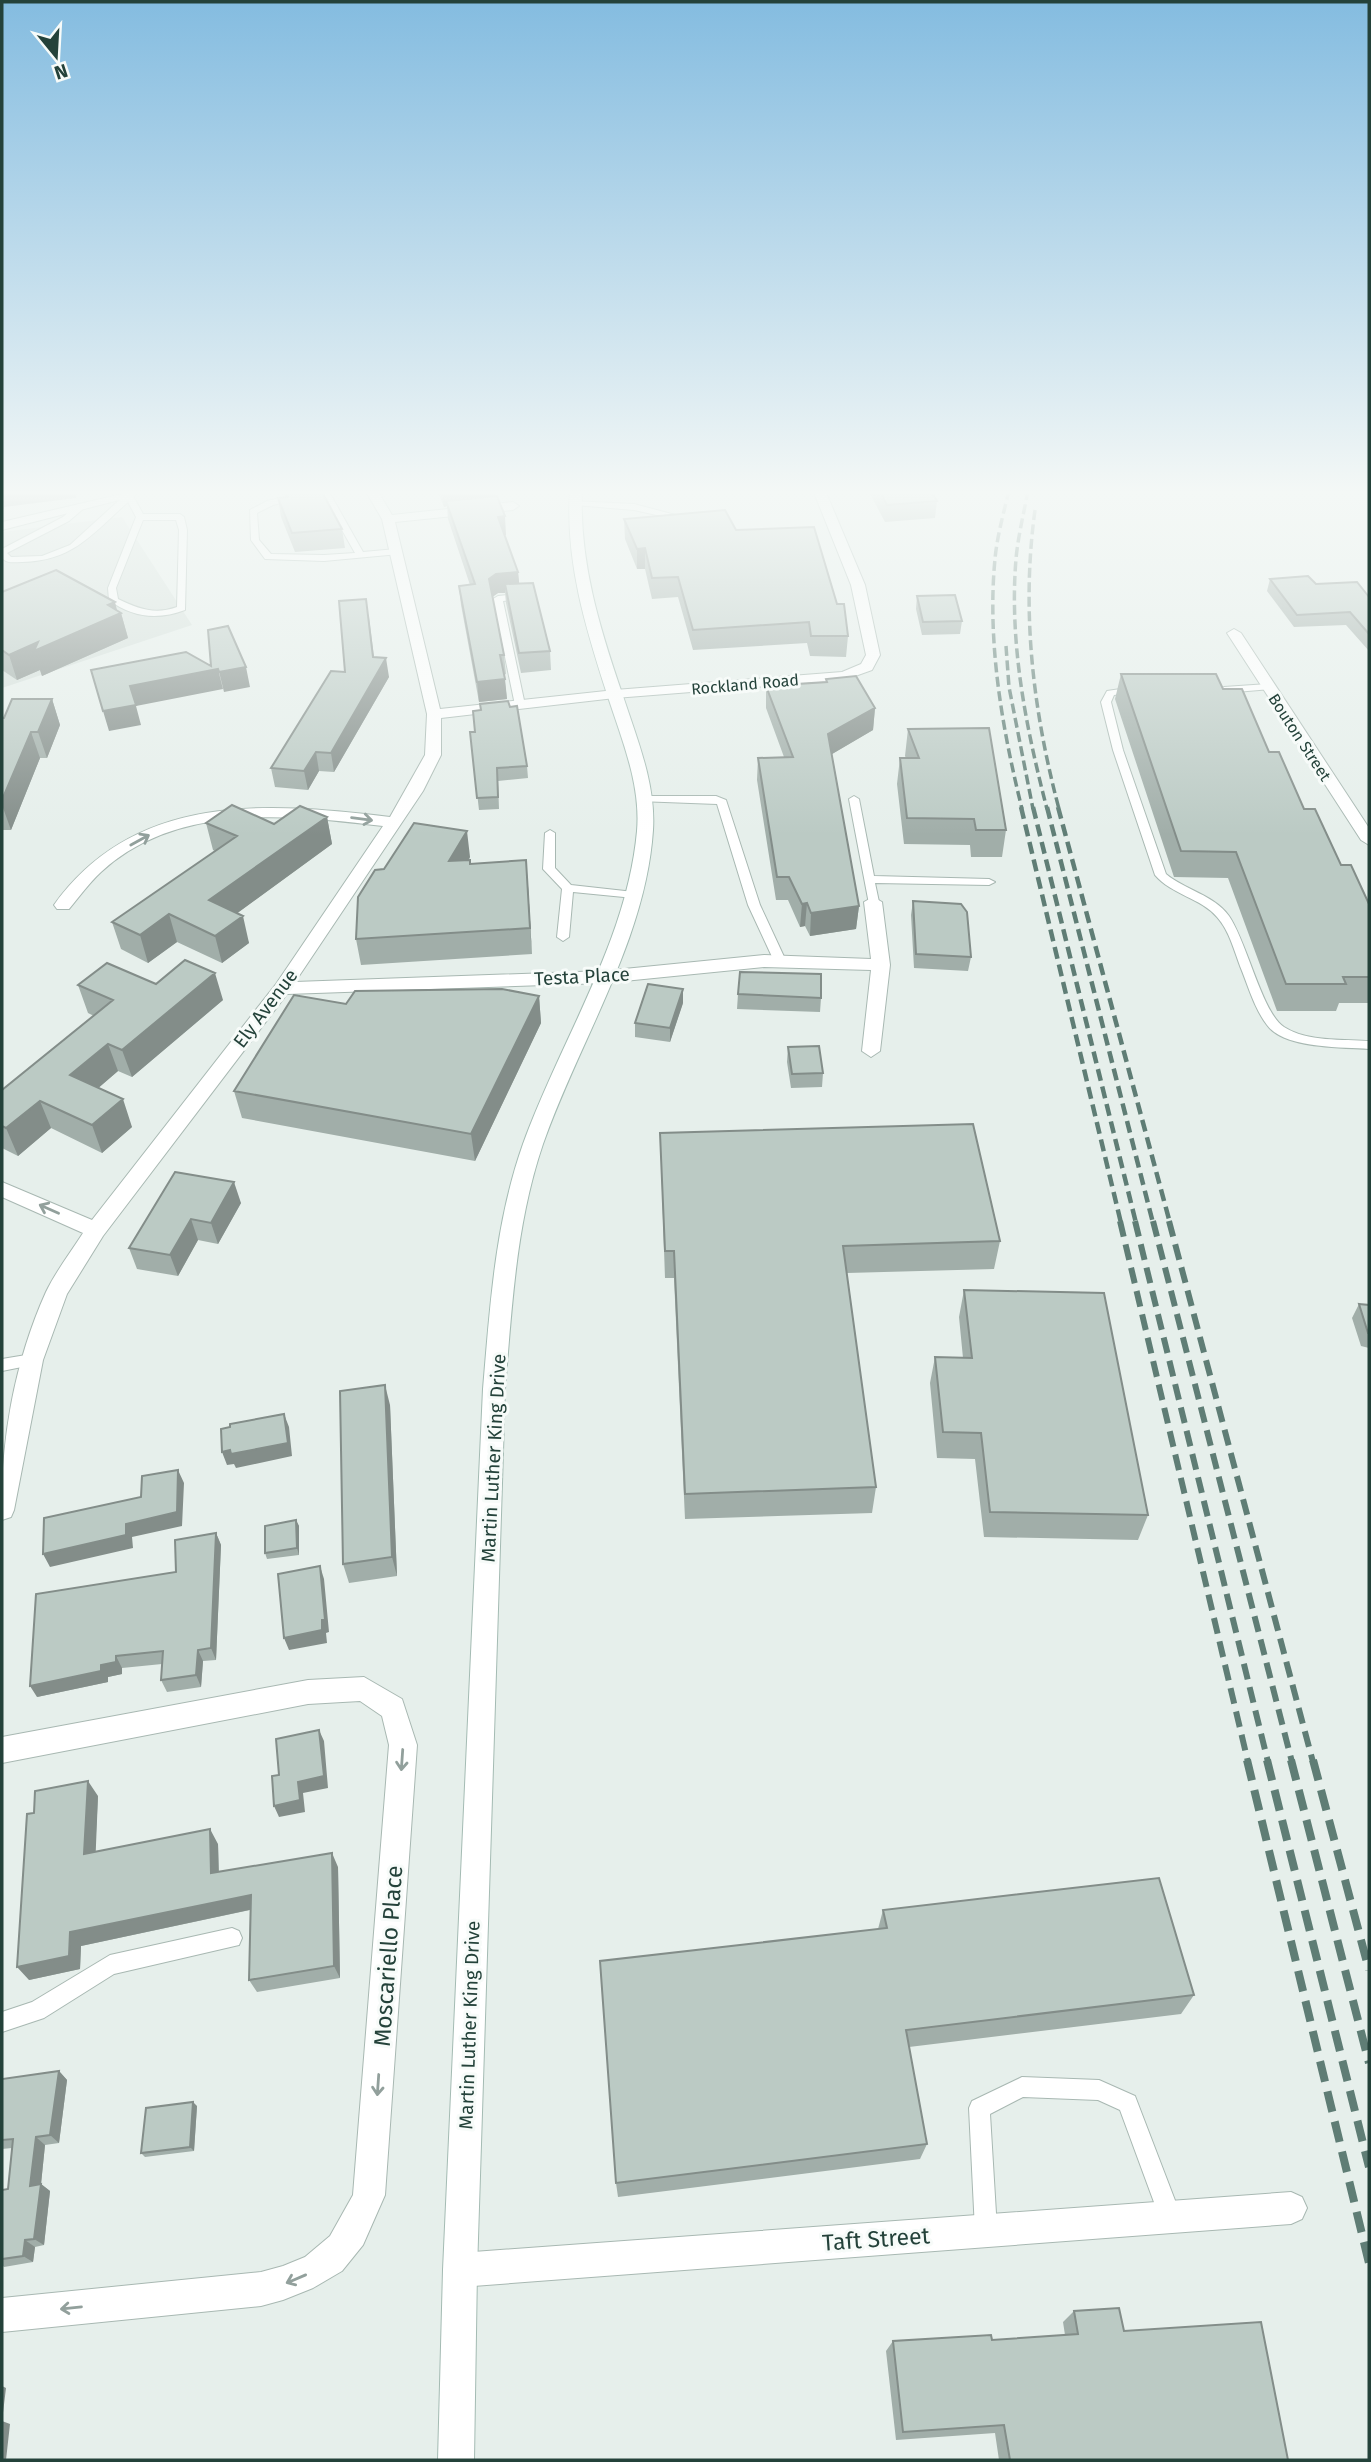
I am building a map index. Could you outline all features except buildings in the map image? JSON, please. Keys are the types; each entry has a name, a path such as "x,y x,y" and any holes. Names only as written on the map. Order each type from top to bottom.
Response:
{"street":[{"name":"Ely Avenue","path":"2,1510 32,1360 57,1292 96,1230 282,988 415,791 433,755 435,714 409,605"},
{"name":"Martin Luther King Drive","path":"456,2460 460,2270 494,1389 507,1254 528,1160 580,1027 617,949 634,895 645,826 638,767 590,605"},
{"name":"Rockland Road","path":"435,714 615,694 844,676 867,667 873,656 862,605"},
{"name":"Bouton Street","path":"1234,633 1369,840"},
{"path":"63,905 83,877 105,860 157,830 210,815 250,810 303,811 393,822"},
{"path":"871,1051 881,965 873,902"},
{"name":"Testa Place","path":"282,988 604,977 780,961 881,965"},
{"path":"2,1189 96,1230"},
{"name":"Moscariello Place","path":"2,1750 308,1692 364,1689 393,1708 403,1745 369,2195 343,2249 325,2264 293,2281 261,2289 2,2315"},
{"name":"Taft Street","path":"460,2270 1291,2208"}],"lane":[{"path":"123,605 143,615 163,616 182,608 182,605"},
{"path":"499,605 520,705"},
{"path":"1216,690 1241,695 1268,687"},
{"path":"1144,690 1119,690 1110,693 1106,702 1118,750 1161,875 1173,887 1206,902 1223,916 1241,947 1268,1018 1277,1030 1305,1038 1369,1045"},
{"path":"642,799 716,799 722,803 754,905 780,961"},
{"path":"854,799 873,902"},
{"path":"550,833 549,869 568,888 634,895"},
{"path":"869,879 989,882"},
{"path":"563,937 568,888"},
{"path":"2,1364 32,1360"},
{"path":"2,2022 37,2011 110,1965 232,1938"},
{"path":"986,2230 979,2108 1022,2087 1099,2090 1128,2103 1170,2216"}],"shaded area":[{"path":"2,605 179,605 192,625 2,688"}],"railway":[{"path":"993,605 998,685 1022,809"},
{"path":"1014,605 1021,685 1032,748 1047,809"},
{"path":"1030,605 1036,698 1059,809"},
{"path":"1006,646 1009,687 1033,809"},
{"path":"1021,807 1121,1223"},
{"path":"1033,807 1136,1223"},
{"path":"1047,807 1153,1223"},
{"path":"1058,807 1170,1223"},
{"path":"1120,1221 1248,1762"},
{"path":"1135,1221 1268,1762"},
{"path":"1153,1221 1292,1762"},
{"path":"1169,1221 1313,1762"},
{"path":"1247,1760 1369,2263"},
{"path":"1267,1760 1369,2167"},
{"path":"1291,1760 1369,2063"},
{"path":"1313,1760 1369,1970"}]}
